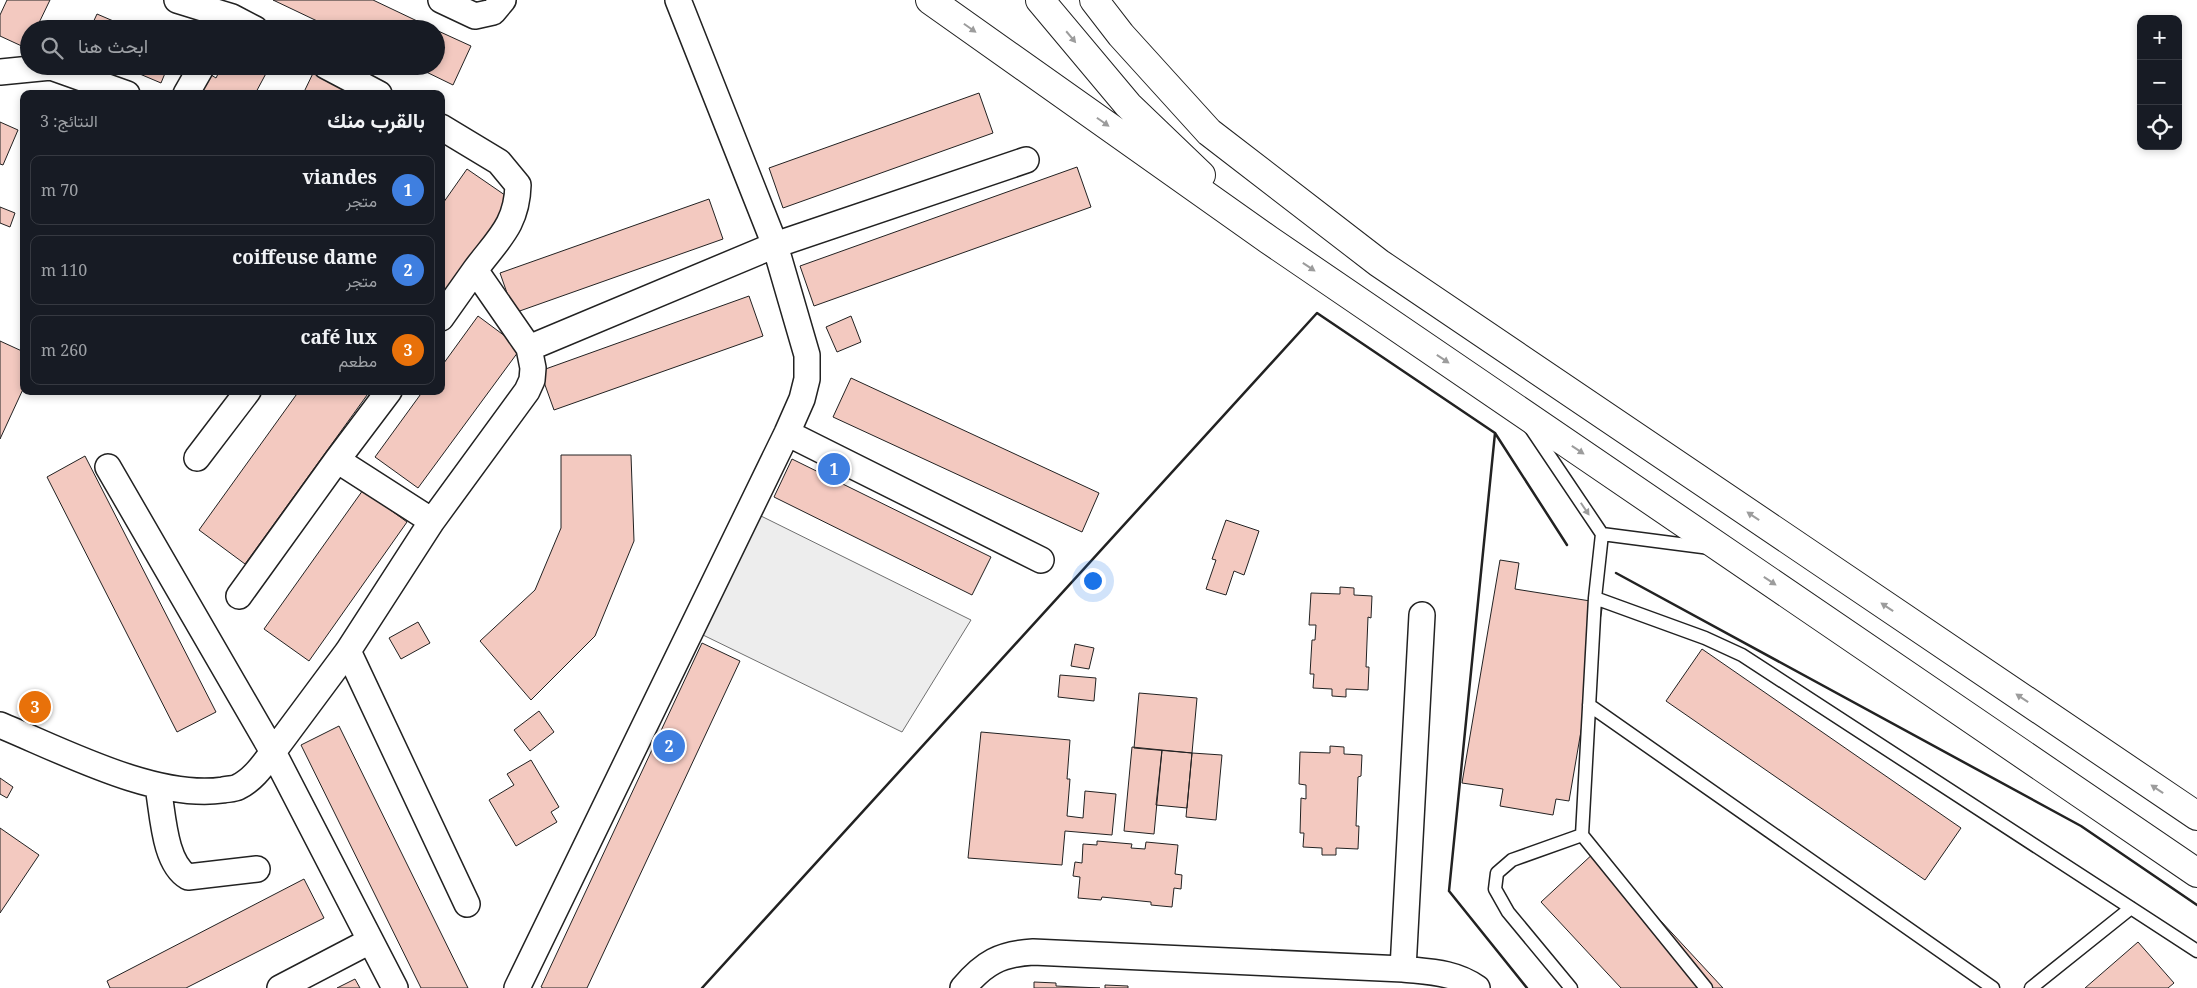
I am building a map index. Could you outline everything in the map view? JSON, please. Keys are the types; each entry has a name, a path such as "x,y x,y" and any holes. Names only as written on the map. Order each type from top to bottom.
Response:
{"highway":[{"path":"930,0 1269,240 2197,873"},
{"path":"1040,0 1128,105 1269,240"},
{"path":"1094,0 1121,35 1209,132 1379,263 2197,816"}],"street":[{"path":"176,0 222,20"},
{"path":"441,0 475,16 493,12 503,0"},
{"path":"516,988 787,433 807,378 807,355 775,244 679,0"},
{"path":"0,72 20,70"},
{"path":"74,75 116,90"},
{"path":"188,90 197,75"},
{"path":"343,75 371,90"},
{"path":"445,129 499,162 518,185 516,210 511,221 445,312"},
{"path":"529,348 546,339 775,244 1026,160"},
{"path":"0,725 90,762 158,787 190,792 211,792 238,788 254,775 348,651 432,521 527,391 532,380 533,368 529,348 475,270"},
{"path":"198,458 245,395"},
{"path":"239,596 386,395"},
{"path":"787,433 1041,560"},
{"path":"337,460 432,521"},
{"path":"108,467 273,752 395,988"},
{"path":"1403,969 1422,615"},
{"path":"348,651 467,904"},
{"path":"158,787 171,859 179,872 188,877 257,869"},
{"path":"280,988 370,941"},
{"path":"963,988 980,970 997,958 1014,953 1033,952 1403,969 1444,973 1459,977 1477,988"}],"lane":[{"path":"1519,410 1602,534 1595,598 1582,835 1706,988"},
{"path":"1602,534 1724,550"},
{"path":"1595,598 1705,638 1742,655 2197,951"},
{"path":"1589,705 1993,988"},
{"path":"1571,988 1508,912 1495,889 1497,873 1512,860 1582,835"},
{"path":"2031,988 2131,908"}],"shaded area":[{"path":"759,515 971,620 902,732 703,635"}],"building":[{"path":"7,0 50,0 40,20 20,20 20,45 0,36 0,15"},
{"path":"273,0 373,0 415,20 315,20"},
{"path":"97,14 111,20 94,20"},
{"path":"445,34 471,46 453,85 432,75 445,75"},
{"path":"142,75 164,75 161,83"},
{"path":"207,75 216,78 218,75 265,75 257,90 198,90"},
{"path":"312,75 327,75 347,90 305,90"},
{"path":"979,93 993,133 783,208 769,168"},
{"path":"0,122 18,130 3,165 0,164"},
{"path":"1077,167 1091,207 814,306 800,266"},
{"path":"467,169 515,202 445,302 445,200"},
{"path":"709,199 723,239 514,313 500,273"},
{"path":"0,207 15,213 10,227 0,223"},
{"path":"749,296 763,336 554,410 540,371"},
{"path":"478,316 521,348 418,488 375,457 420,395 445,395 445,361"},
{"path":"851,316 861,342 837,352 826,327"},
{"path":"0,341 20,350 20,395 0,439"},
{"path":"851,378 1099,493 1082,532 833,417"},
{"path":"296,395 367,395 245,564 199,530"},
{"path":"561,455 631,455 634,541 595,636 531,700 480,641 535,590 561,528"},
{"path":"85,456 216,712 177,732 47,477"},
{"path":"792,459 991,557 972,595 774,497"},
{"path":"363,490 407,522 309,661 264,629"},
{"path":"1226,520 1259,531 1244,575 1234,571 1226,595 1206,589 1216,560 1212,559"},
{"path":"1500,560 1519,563 1515,589 1603,603 1569,801 1556,799 1553,815 1500,806 1503,789 1462,783"},
{"path":"1340,587 1354,588 1354,595 1372,596 1371,618 1368,617 1366,667 1369,667 1368,690 1346,689 1346,697 1332,696 1332,689 1313,688 1314,674 1310,674 1312,640 1315,640 1316,625 1309,625 1311,593 1340,594"},
{"path":"418,622 430,643 401,659 389,638"},
{"path":"702,643 740,661 587,988 543,988 541,987"},
{"path":"1075,644 1094,648 1089,669 1071,666"},
{"path":"1702,649 1961,828 1925,880 1666,701"},
{"path":"1060,675 1096,678 1094,701 1058,697"},
{"path":"1139,693 1197,698 1192,753 1134,748"},
{"path":"539,711 554,732 530,751 514,730"},
{"path":"339,726 468,988 421,988 301,745"},
{"path":"981,732 1070,740 1067,779 1070,779 1067,816 1083,818 1085,791 1116,794 1112,835 1065,831 1062,865 968,858"},
{"path":"1330,746 1344,747 1344,754 1362,755 1361,776 1358,777 1356,826 1359,826 1358,849 1336,848 1336,855 1322,855 1322,848 1303,847 1304,833 1300,833 1301,798 1306,799 1306,785 1299,784 1300,752 1330,753"},
{"path":"1132,747 1162,750 1154,834 1124,831"},
{"path":"1162,750 1192,753 1187,808 1156,805"},
{"path":"1192,753 1222,755 1216,820 1186,817"},
{"path":"531,760 559,807 551,812 557,822 516,846 489,800 514,785 507,774"},
{"path":"0,778 13,787 7,798 0,794"},
{"path":"0,828 39,855 0,913"},
{"path":"1097,841 1132,844 1131,848 1145,849 1146,842 1178,845 1175,874 1182,875 1181,889 1174,888 1172,907 1151,905 1151,902 1102,897 1101,900 1078,898 1080,877 1073,876 1075,862 1082,863 1083,844 1097,845"},
{"path":"1596,851 1723,988 1621,988 1541,902"},
{"path":"304,879 324,918 186,988 110,988 107,981"},
{"path":"2138,942 2174,983 2168,988 2085,988"},
{"path":"355,979 360,988 337,988"},
{"path":"1034,982 1056,983 1056,986 1100,988 1034,988"},
{"path":"1105,985 1128,986 1128,988 1105,988"}],"wall":[{"path":"702,988 1317,313 1495,433 1567,545"},
{"path":"1495,433 1449,891 1527,988"},
{"path":"1616,573 2081,826 2197,905"}],"place":[{"name":"viandes","path":"834,469"},
{"name":"café lux","path":"35,707"},
{"name":"coiffeuse dame","path":"669,746"}]}
